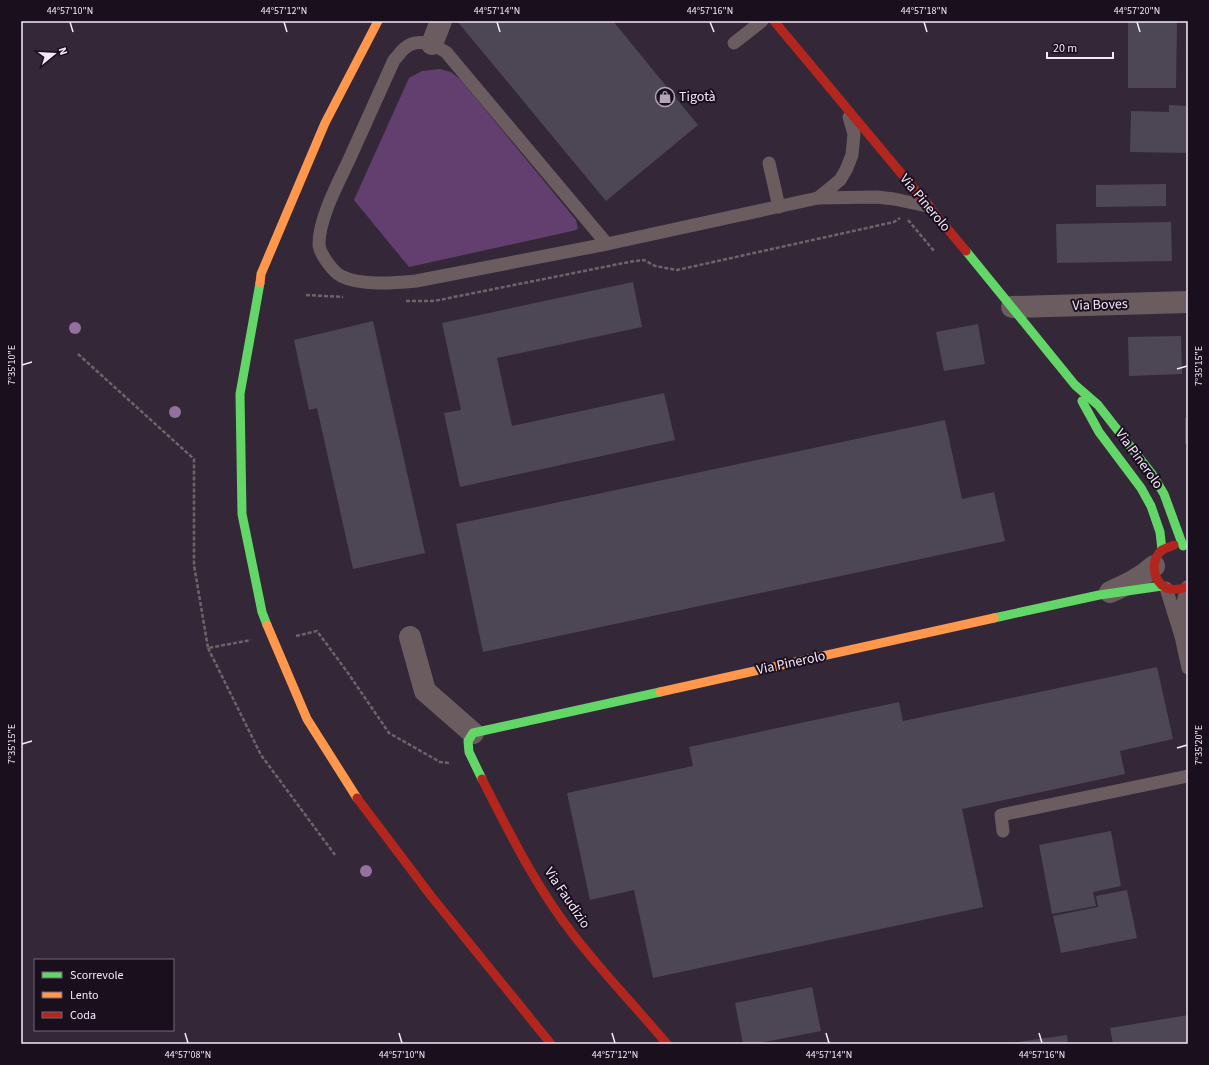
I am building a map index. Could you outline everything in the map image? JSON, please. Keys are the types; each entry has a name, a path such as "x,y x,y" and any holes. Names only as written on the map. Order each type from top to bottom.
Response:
{"main road":[{"path":"378,21 325,123 261,274 240,394 242,514 262,612 307,719 354,794 432,896 551,1044"},
{"name":"Via Pinerolo","path":"774,21 1075,386 1099,432 1141,488 1152,506 1160,532 1161,572"},
{"name":"Via Pinerolo","path":"1075,386 1098,405 1152,474 1164,494 1186,546 1176,545 1168,547 1161,572"},
{"path":"1161,572 1173,590 1180,590 1187,587"},
{"name":"Via Pinerolo","path":"471,742 1108,593"},
{"name":"Via Faudizio","path":"471,742 482,779 520,852 547,896 572,933 667,1044"}],"street":[{"path":"432,44 441,21"},
{"name":"Via Boves","path":"1012,308 1188,302"},
{"name":"Via Pinerolo","path":"1108,593 1129,584 1144,574 1161,572"},
{"path":"410,637 425,691 471,742"}],"lane":[{"path":"734,43 762,21"},
{"path":"607,244 446,52 432,44 418,42 406,47 394,60 330,202 321,229 319,246 331,267 341,276 359,281 416,281 607,244 818,198 877,197 927,206"},
{"path":"818,198 840,180 852,155 854,134 846,107"},
{"path":"769,163 779,207"},
{"path":"1161,572 1181,636 1188,668"},
{"path":"1181,636 1181,610 1187,587"},
{"path":"1004,831 1001,815 1188,776"}],"path":[{"path":"896,213 904,215 936,253"},
{"path":"401,301 434,301 644,260 655,266 677,270 894,222 904,215"},
{"path":"306,295 346,297"},
{"path":"208,648 261,755 335,855"}],"shaded area":[{"path":"440,69 451,72 461,80 576,220 578,229 409,267 354,200 409,78 422,71"}],"building":[{"path":"457,21 613,21 698,125 606,201"},
{"path":"1128,21 1177,21 1176,88 1128,88"},
{"path":"1169,105 1188,106 1188,153 1130,152 1131,111 1169,112"},
{"path":"1166,184 1166,206 1096,207 1096,185"},
{"path":"1171,222 1172,261 1057,263 1056,224"},
{"path":"633,282 642,327 497,358 512,426 664,393 675,440 460,487 444,413 461,410 442,323"},
{"path":"373,321 425,553 353,569 317,408 309,410 294,340"},
{"path":"978,324 985,364 944,371 936,332"},
{"path":"1181,336 1182,374 1129,376 1128,337"},
{"path":"1185,418 1188,418 1188,446 1185,443"},
{"path":"945,420 962,499 994,492 1005,541 483,652 456,524"},
{"path":"1157,667 1173,739 1120,751 1125,774 962,809 983,907 653,978 634,890 590,900 567,793 693,766 689,747 899,702 903,721"},
{"path":"1111,831 1121,886 1093,892 1096,906 1052,914 1039,845"},
{"path":"1127,890 1137,938 1061,953 1053,916 1098,907 1096,896"},
{"path":"812,987 821,1031 755,1044 743,1044 735,1003"},
{"path":"1188,1015 1188,1044 1113,1044 1110,1028"},
{"path":"1067,1035 1068,1044 1011,1044 1011,1043"}],"traffic: fast":[{"path":"966,251 1075,385 1098,405 1152,474 1164,494 1183,546"},
{"path":"260,283 240,394 242,514 262,612 267,625"},
{"path":"1082,401 1099,432 1141,488 1151,506 1160,532 1162,550"},
{"path":"994,618 1099,595 1162,586"},
{"path":"482,779 469,752 468,741 473,733 660,692"}],"traffic: slow":[{"path":"260,283 261,274 325,123 378,21"},
{"path":"660,692 994,618"},
{"path":"267,625 307,719 357,798"}],"traffic: jam":[{"path":"774,21 966,251"},
{"path":"1174,545 1162,550 1158,554 1154,564 1155,575 1161,584 1166,588 1174,590 1188,587"},
{"path":"482,779 524,859 559,915 595,962 667,1044"},
{"path":"357,798 431,896 551,1044"}],"place":[{"name":"Tigotà","path":"665,97"}]}
